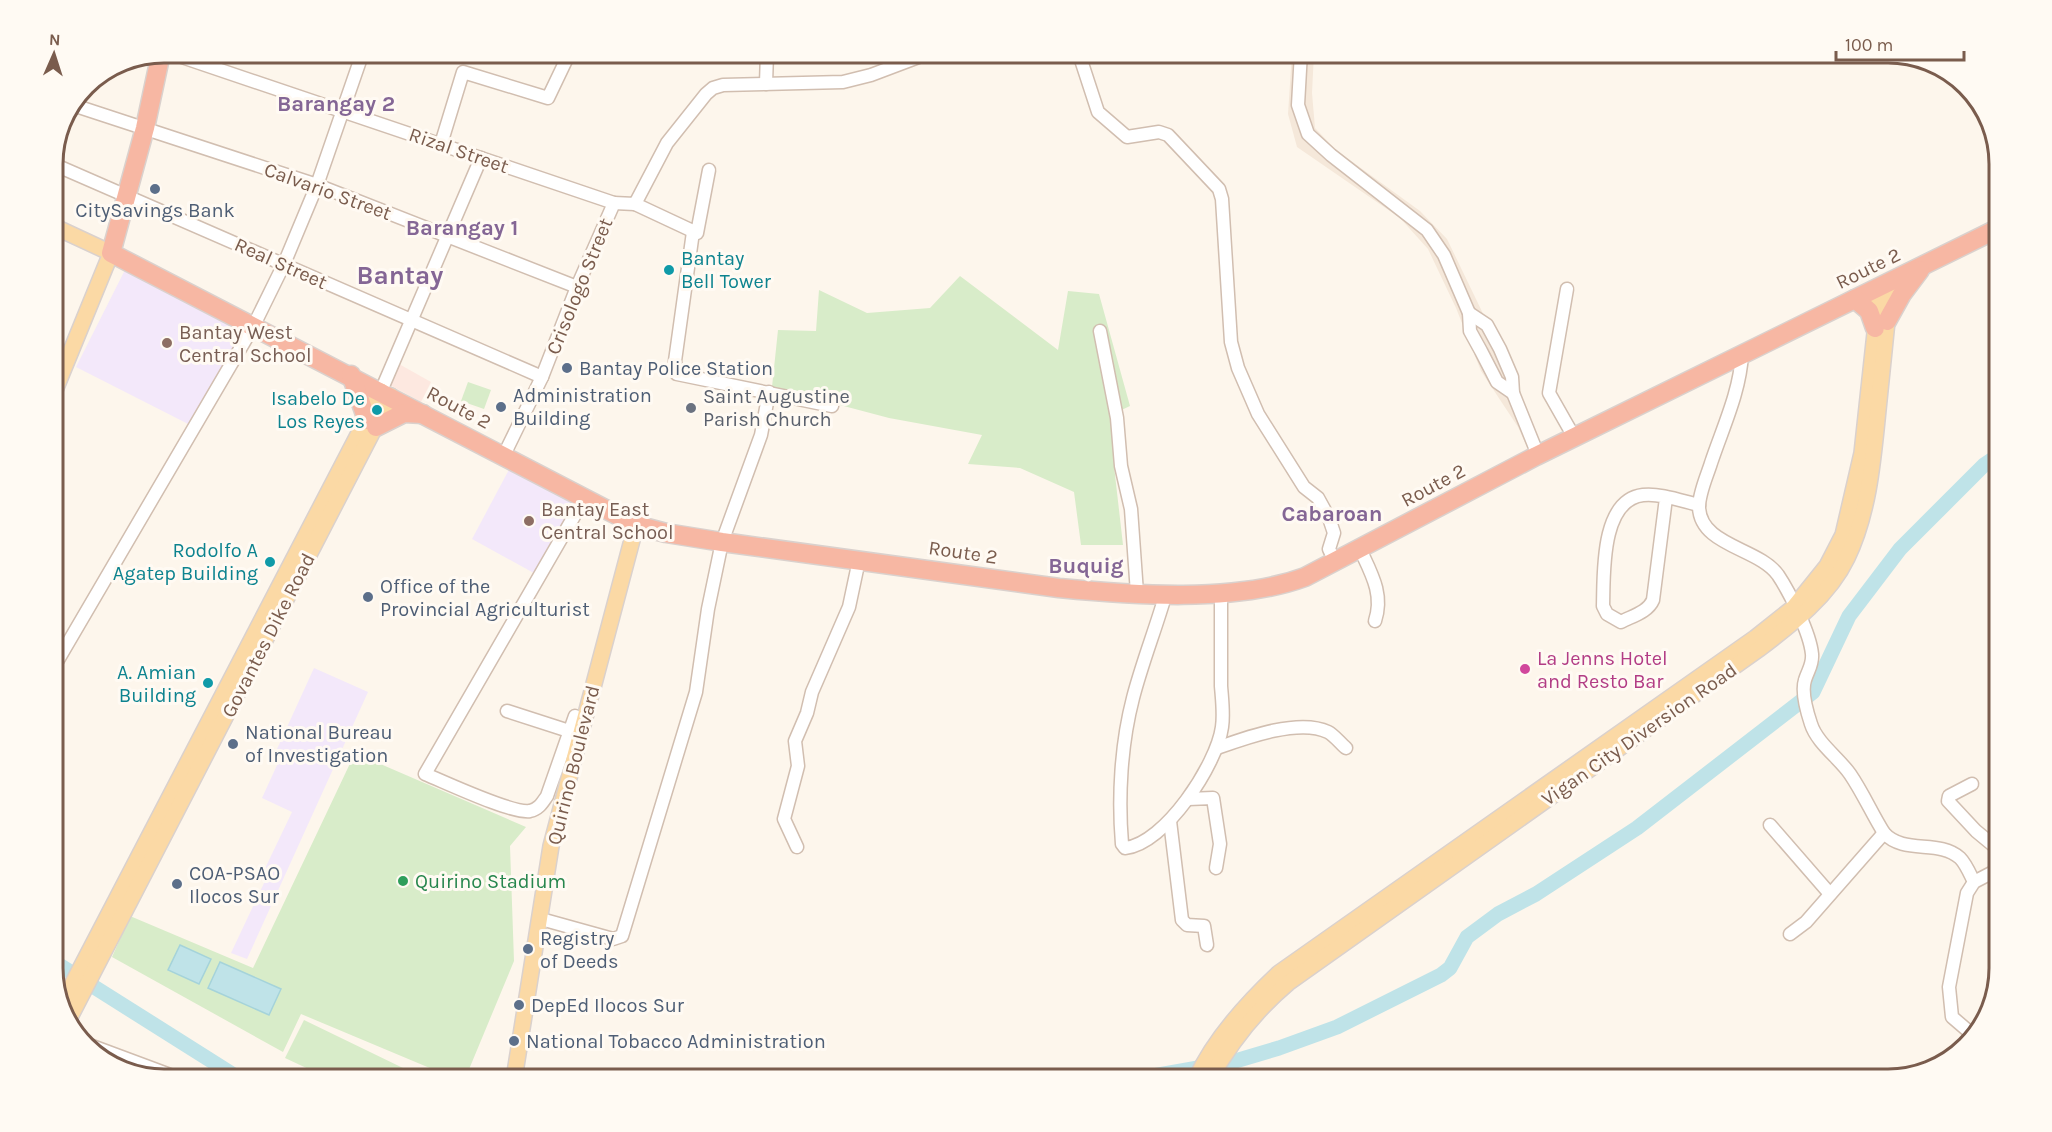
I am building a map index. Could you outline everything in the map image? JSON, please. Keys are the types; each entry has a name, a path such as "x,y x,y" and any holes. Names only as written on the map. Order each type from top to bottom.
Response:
{"highway":[{"path":"111,253 145,128 158,64"},
{"name":"Route 2","path":"111,253 351,375 636,525 666,533 722,542 1059,588 1137,593 1221,593 1283,585 1335,562 1574,437 1989,233"},
{"path":"1855,299 1881,325 1923,266"},
{"path":"351,375 371,423 404,413 424,414"}],"main road":[{"path":"63,231 111,253 63,371"},
{"name":"Vigan City Diversion Road","path":"1216,1069 1253,1016 1288,983 1797,612 1834,580 1847,558 1860,524 1871,476 1885,285"},
{"name":"Govantes Dike Road","path":"69,1004 386,394"},
{"name":"Quirino Boulevard","path":"516,1069 561,803 636,525"},
{"name":"Vigan City Diversion Road","path":"1201,1069 1206,1058 1244,1008 1279,973 1755,638 1797,612"}],"street":[{"name":"Rizal Street","path":"199,63 614,203"},
{"path":"63,651 254,325 284,264 317,185 359,63"},
{"path":"441,144 463,72 548,98 565,63"},
{"path":"766,63 766,84"},
{"name":"Crisologo Street","path":"503,457 542,377 577,287 614,203 635,204 667,143 706,94 713,88 723,85 843,82 871,75 903,63"},
{"path":"1082,63 1098,112 1103,118 1127,137 1164,133 1219,189 1222,199 1231,342 1238,368 1258,414 1304,487 1318,498 1329,518 1334,533 1329,549 1335,562"},
{"path":"1300,63 1298,105 1308,135 1330,155 1427,230 1444,255 1469,313 1470,331 1497,382 1513,393"},
{"name":"Calvario Street","path":"80,107 317,185 577,287"},
{"path":"386,394 413,321 481,158"},
{"name":"Real Street","path":"63,168 542,377"},
{"path":"694,233 699,231 709,170"},
{"path":"635,204 694,233"},
{"path":"694,233 675,361 677,374 832,406"},
{"path":"1567,289 1548,393 1574,437"},
{"path":"1469,313 1487,325 1496,341 1512,376 1513,393 1539,455"},
{"path":"1100,331 1117,418 1121,466 1131,509 1137,593"},
{"path":"1742,354 1740,377 1699,505 1706,525 1720,540 1744,549 1765,562 1778,574 1797,612 1812,655 1812,667 1804,681 1806,707 1811,727 1850,774 1884,833 1904,845 1948,851 1958,856 1974,882"},
{"path":"541,919 613,939 622,936 696,692 708,609 722,542 761,435 769,392"},
{"path":"1666,498 1653,600 1651,605 1621,622 1607,614 1603,606 1605,547 1613,522 1622,507 1633,498 1644,495 1666,498 1699,505"},
{"path":"575,716 547,796 540,807 530,811 507,807 425,774 584,499"},
{"path":"1360,549 1378,593 1379,603 1375,621"},
{"path":"797,847 784,819 798,766 795,741 807,713 812,692 849,607 859,560"},
{"path":"1166,593 1133,697 1126,733 1120,816 1122,844 1125,848 1135,847 1170,821 1188,799 1217,748 1223,725 1221,593"},
{"path":"507,711 569,731"},
{"path":"1217,748 1281,729 1316,729 1329,732 1346,747"},
{"path":"1972,784 1949,796 1948,801 1989,841"},
{"path":"1188,799 1213,798 1220,844 1216,868"},
{"path":"1170,821 1182,920 1187,925 1204,926 1207,945"},
{"path":"1770,825 1830,894"},
{"path":"1790,934 1806,922 1884,833"},
{"path":"1968,1030 1952,1017 1949,987 1967,893 1974,882 1989,874"},
{"path":"108,1052 148,1067"}],"shaded area":[{"path":"1291,63 1314,63 1312,93 1315,128 1336,150 1420,211 1447,239 1517,384 1538,444 1527,447 1518,427 1481,371 1456,308 1428,249 1400,218 1297,147 1288,114"},
{"name":"Bantay West Central School","path":"127,266 253,329 198,429 76,367"},
{"path":"399,364 431,382 421,402 388,384"},
{"name":"Bantay East Central School","path":"512,464 586,502 541,577 472,539"},
{"path":"314,668 368,692 247,959 231,953 265,881 260,879 292,812 262,798 283,752 277,749"}],"green space":[{"path":"960,276 1058,350 1068,291 1099,294 1130,406 1113,414 1114,466 1123,545 1081,545 1074,492 1020,468 968,464 982,435 889,418 772,387 778,330 816,331 819,290 867,313 930,308"},
{"path":"468,382 491,390 484,409 461,401"},
{"name":"Quirino Stadium","path":"355,753 526,827 510,846 514,961 469,1069 432,1069 301,1014 283,1052 112,957 130,916 253,968"},
{"path":"304,1020 403,1068 309,1069 285,1058"}],"water":[{"path":"180,945 211,959 199,984 168,970"},
{"path":"220,962 281,989 269,1015 208,988"}],"waterway":[{"path":"1192,1069 1232,1062 1337,1027 1441,975 1450,968 1467,937 1498,914 1536,894 1637,828 1813,692 1849,616 1900,549 1989,462"},
{"path":"63,967 224,1069"}],"place":[{"name":"CitySavings Bank","path":"155,189"},
{"name":"Bantay Bell Tower","path":"669,270"},
{"name":"Bantay West Central School","path":"167,343"},
{"name":"Bantay Police Station","path":"567,368"},
{"name":"Administration Building","path":"501,407"},
{"name":"Saint Augustine Parish Church","path":"691,408"},
{"name":"Isabelo De Los Reyes","path":"377,410"},
{"name":"Bantay East Central School","path":"529,521"},
{"name":"Rodolfo A Agatep Building","path":"270,562"},
{"name":"Office of the Provincial Agriculturist","path":"368,597"},
{"name":"La Jenns Hotel and Resto Bar","path":"1525,669"},
{"name":"A. Amian Building","path":"208,683"},
{"name":"National Bureau of Investigation","path":"233,744"},
{"name":"Quirino Stadium","path":"403,881"},
{"name":"COA-PSAO Ilocos Sur","path":"177,884"},
{"name":"Registry of Deeds","path":"528,949"},
{"name":"DepEd Ilocos Sur","path":"519,1005"},
{"name":"National Tobacco Administration","path":"514,1041"}],"district":[{"name":"Barangay 2","path":"336,103"},
{"name":"Barangay 1","path":"462,227"},
{"name":"Bantay","path":"400,275"},
{"name":"Cabaroan","path":"1332,513"},
{"name":"Buquig","path":"1086,565"}]}
